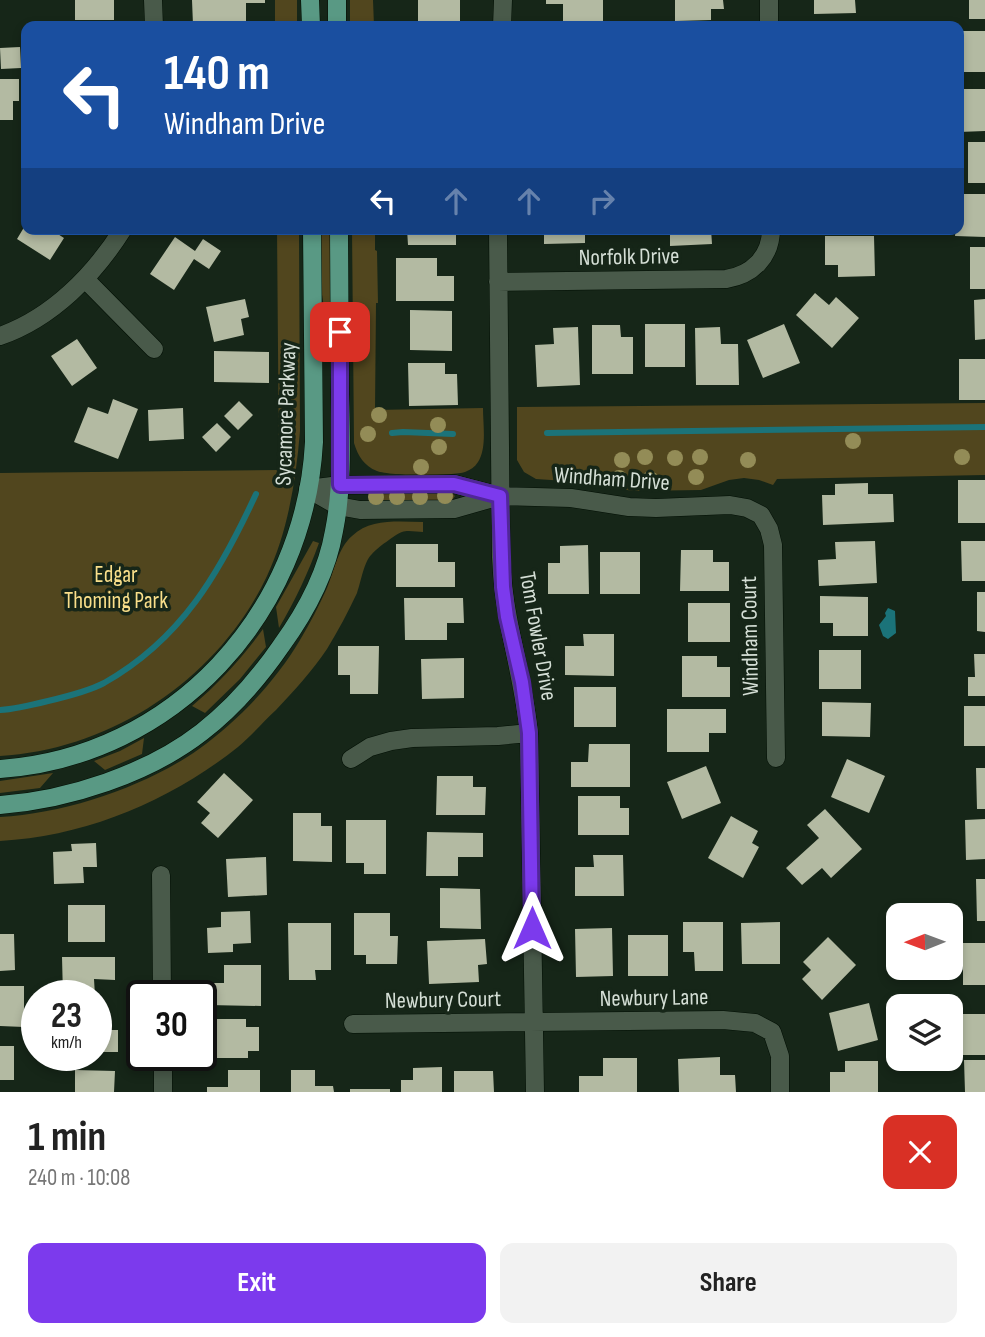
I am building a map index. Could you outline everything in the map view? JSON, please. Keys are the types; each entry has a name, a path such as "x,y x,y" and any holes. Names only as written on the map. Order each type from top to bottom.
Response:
{"main road":[{"path":"310,0 311,21"},
{"path":"337,0 337,21"},
{"name":"Sycamore Parkway","path":"0,769 60,759 96,748 160,716 219,667 265,604 295,538 308,489 314,442 312,235"},
{"path":"0,805 74,792 103,783 170,753 202,732 236,701 258,677 293,630 323,569 334,535 338,506 339,235"}],"street":[{"path":"153,0 154,21"},
{"path":"502,21 503,0"},
{"path":"769,0 769,21"},
{"path":"0,336 30,322 51,308 85,279 119,235"},
{"name":"Tom Fowler Drive","path":"498,235 503,587 529,733 535,1092"},
{"name":"Norfolk Drive","path":"498,282 737,278 757,265 768,247 770,235"},
{"path":"85,279 154,349"},
{"name":"Windham Drive","path":"308,489 340,485 454,484 500,496 571,498 629,507 730,505 747,508 761,515"},
{"name":"Windham Drive","path":"308,489 338,506 360,510 454,509 500,496"},
{"name":"Windham Court","path":"761,515 769,529 773,545 776,758"},
{"path":"351,759 370,747 390,741 529,733"},
{"path":"161,875 162,980"},
{"name":"Newbury Lane","path":"534,1023 723,1020 755,1023 772,1032 780,1056 780,1092"},
{"name":"Newbury Court","path":"353,1024 534,1023"},
{"path":"163,1071 163,1092"}],"green space":[{"path":"275,0 297,0 297,21 275,21"},
{"path":"350,0 373,0 374,21 350,21"},
{"name":"Edgar Thoming Park","path":"277,235 299,235 300,431 296,468 290,505 274,559 246,613 221,646 191,676 158,702 121,723 82,740 42,751 0,756 0,473 279,470"},
{"path":"318,235 333,235 334,333 328,333 320,282"},
{"path":"352,235 375,235 378,303 375,410 483,408 483,450 477,464 467,471 407,475 384,473 368,466 357,452 354,443"},
{"path":"985,403 985,475 777,479 773,485 744,478 729,480 701,490 633,491 581,482 536,479 524,472 517,460 517,407"},
{"path":"383,493 452,493 455,496 452,500 373,498"},
{"path":"423,522 423,532 399,533 369,557 357,593 327,649 289,696 238,747 184,784 126,812 64,832 0,841 0,817 52,810 104,796 155,775 199,749 242,713 279,671 311,621 347,541 360,530 376,524"},
{"path":"313,541 319,543 315,554 279,628 276,607"},
{"path":"263,629 266,647 240,679 205,713 192,706 230,670"},
{"path":"144,738 142,754 105,770 94,761 120,751"},
{"path":"53,773 40,788 0,793 0,781"}],"water":[{"path":"888,608 895,611 896,633 888,639 883,636 879,625"}],"building":[{"path":"75,0 114,0 114,20 75,20"},
{"path":"192,0 265,0 265,3 246,3 246,21 193,21"},
{"path":"418,0 460,0 460,21 418,21"},
{"path":"546,0 603,0 603,21 563,21 563,4 546,4"},
{"path":"675,0 723,0 724,9 711,9 711,20 675,21"},
{"path":"814,0 855,0 856,13 814,14"},
{"path":"969,0 985,0 985,19 969,19"},
{"path":"964,31 985,31 985,72 964,72"},
{"path":"20,47 21,68 1,69 0,48"},
{"path":"0,79 19,79 19,101 13,101 13,120 0,120"},
{"path":"964,89 985,89 985,131 964,132"},
{"path":"968,142 985,142 985,183 968,183"},
{"path":"964,194 985,194 985,237 955,236 964,235"},
{"path":"21,232 21,235 59,235 64,238 50,260 17,239"},
{"path":"407,235 456,235 456,245 408,245"},
{"path":"544,235 585,235 585,243 544,244"},
{"path":"670,235 711,235 712,244 670,246"},
{"path":"825,236 874,236 875,276 838,277 838,265 825,265"},
{"path":"175,237 195,251 203,239 221,251 209,269 194,259 174,290 150,274"},
{"path":"970,247 985,247 985,289 970,289"},
{"path":"396,258 437,258 437,276 454,276 454,301 396,301"},
{"path":"815,293 829,305 836,297 859,318 832,348 796,315"},
{"path":"245,299 249,317 241,319 244,335 214,342 206,307"},
{"path":"985,299 985,339 975,340 974,300"},
{"path":"410,310 452,311 452,351 410,350"},
{"path":"645,324 685,324 685,367 645,367"},
{"path":"784,324 800,363 763,378 747,340"},
{"path":"592,325 620,325 621,337 633,337 633,374 592,374"},
{"path":"578,327 580,385 537,387 535,345 554,344 553,328"},
{"path":"720,327 721,344 738,344 739,385 696,385 695,328"},
{"path":"77,339 97,368 72,386 51,356"},
{"path":"214,351 269,352 269,383 214,382"},
{"path":"959,359 985,359 985,400 959,400"},
{"path":"408,363 445,363 445,374 457,374 458,405 409,406"},
{"path":"113,399 138,409 118,459 74,442 88,407 108,414"},
{"path":"239,401 253,415 238,430 224,416"},
{"path":"183,408 184,439 149,441 148,410"},
{"path":"217,423 231,437 216,452 202,437"},
{"path":"958,480 985,480 985,523 958,523"},
{"path":"868,483 868,494 893,494 894,522 823,525 822,495 835,495 835,484"},
{"path":"875,541 877,583 819,586 818,560 836,559 835,542"},
{"path":"961,541 985,541 985,581 962,581"},
{"path":"396,544 438,544 438,562 455,562 455,587 396,587"},
{"path":"588,545 589,594 548,594 548,563 560,563 560,546"},
{"path":"681,550 713,550 713,562 729,562 729,591 680,591"},
{"path":"600,552 640,552 640,594 600,594"},
{"path":"977,592 985,592 985,632 977,631"},
{"path":"820,596 868,597 868,636 833,636 833,623 820,623"},
{"path":"404,598 463,598 464,623 447,623 447,640 405,640"},
{"path":"688,603 730,603 730,642 688,642"},
{"path":"583,634 614,634 614,676 565,675 565,646 584,646"},
{"path":"338,646 379,646 378,694 350,694 350,675 338,675"},
{"path":"819,650 861,650 861,689 819,689"},
{"path":"974,654 985,654 985,696 968,696 968,677 975,677"},
{"path":"682,656 717,656 717,667 730,667 730,697 682,697"},
{"path":"464,658 464,698 422,699 421,659"},
{"path":"574,687 616,687 616,727 574,727"},
{"path":"822,702 871,703 870,737 822,736"},
{"path":"964,706 985,706 985,746 964,746"},
{"path":"667,709 726,709 726,733 709,733 709,752 667,752"},
{"path":"589,744 630,744 630,787 571,787 571,762 588,762"},
{"path":"847,759 885,776 869,813 831,797"},
{"path":"706,766 721,803 682,819 667,782"},
{"path":"976,768 985,768 985,809 977,809"},
{"path":"224,773 253,800 218,838 201,823 210,813 197,802"},
{"path":"437,776 473,776 473,787 486,787 485,815 436,815"},
{"path":"578,796 620,796 620,808 629,808 629,835 578,835"},
{"path":"825,809 862,849 831,878 822,868 802,885 786,868 819,838 807,825"},
{"path":"293,813 321,813 321,826 332,826 332,862 293,861"},
{"path":"731,816 758,831 752,843 759,847 743,878 708,858"},
{"path":"985,819 985,859 966,860 965,820"},
{"path":"346,820 386,820 386,874 364,874 364,863 346,863"},
{"path":"427,832 483,833 483,857 458,857 458,876 426,876"},
{"path":"96,843 97,867 83,867 84,883 54,884 53,852 72,851 71,844"},
{"path":"593,855 623,855 624,896 575,896 575,867 594,867"},
{"path":"266,857 267,895 228,897 226,859"},
{"path":"976,879 985,879 985,921 977,921"},
{"path":"440,888 480,889 481,929 440,928"},
{"path":"68,905 105,905 105,942 68,942"},
{"path":"250,911 251,943 233,944 233,952 208,953 207,928 221,927 221,912"},
{"path":"354,913 390,913 390,936 398,936 397,964 366,964 366,955 354,955"},
{"path":"683,922 723,922 723,971 695,971 694,952 683,952"},
{"path":"780,922 780,964 742,964 741,923"},
{"path":"288,923 331,923 331,970 315,970 316,980 289,980"},
{"path":"612,928 613,976 576,977 575,929"},
{"path":"0,934 14,934 15,970 0,971"},
{"path":"628,935 668,935 668,976 628,976"},
{"path":"828,937 856,965 822,1000 802,979 811,970 803,962"},
{"path":"485,939 487,964 478,965 479,982 429,984 427,941"},
{"path":"963,943 985,943 985,985 963,985"},
{"path":"62,957 115,957 115,980 63,980"},
{"path":"224,965 261,965 261,1006 217,1005 217,983 224,983"},
{"path":"0,986 21,986 21,1027 0,1026"},
{"path":"869,1003 878,1040 838,1051 829,1013"},
{"path":"963,1014 985,1014 985,1055 963,1055"},
{"path":"217,1019 246,1019 246,1027 259,1027 259,1051 248,1051 248,1058 217,1058"},
{"path":"112,1030 118,1030 118,1052 112,1052"},
{"path":"0,1046 14,1046 14,1080 0,1080"},
{"path":"720,1057 720,1075 735,1075 736,1092 679,1092 678,1059"},
{"path":"603,1058 637,1058 637,1092 579,1092 579,1076 603,1076"},
{"path":"964,1060 985,1060 985,1092 965,1092"},
{"path":"845,1061 878,1061 878,1092 830,1092 830,1072 845,1072"},
{"path":"442,1067 442,1092 401,1092 401,1080 413,1080 413,1068"},
{"path":"228,1070 260,1070 260,1092 207,1092 207,1087 228,1087"},
{"path":"291,1070 315,1070 315,1086 333,1086 334,1092 291,1092"},
{"path":"75,1071 115,1071 114,1092 75,1092"},
{"path":"454,1071 493,1071 494,1092 454,1092"},
{"path":"350,1089 390,1089 390,1092 350,1092"}],"waterway":[{"path":"547,433 985,427"},
{"path":"392,433 453,434"},
{"path":"0,710 24,707 98,686 156,646 196,601 213,576 256,494"}],"route":[{"path":"340,332 340,485 454,484 500,496 503,587 529,733 532,928"}]}
